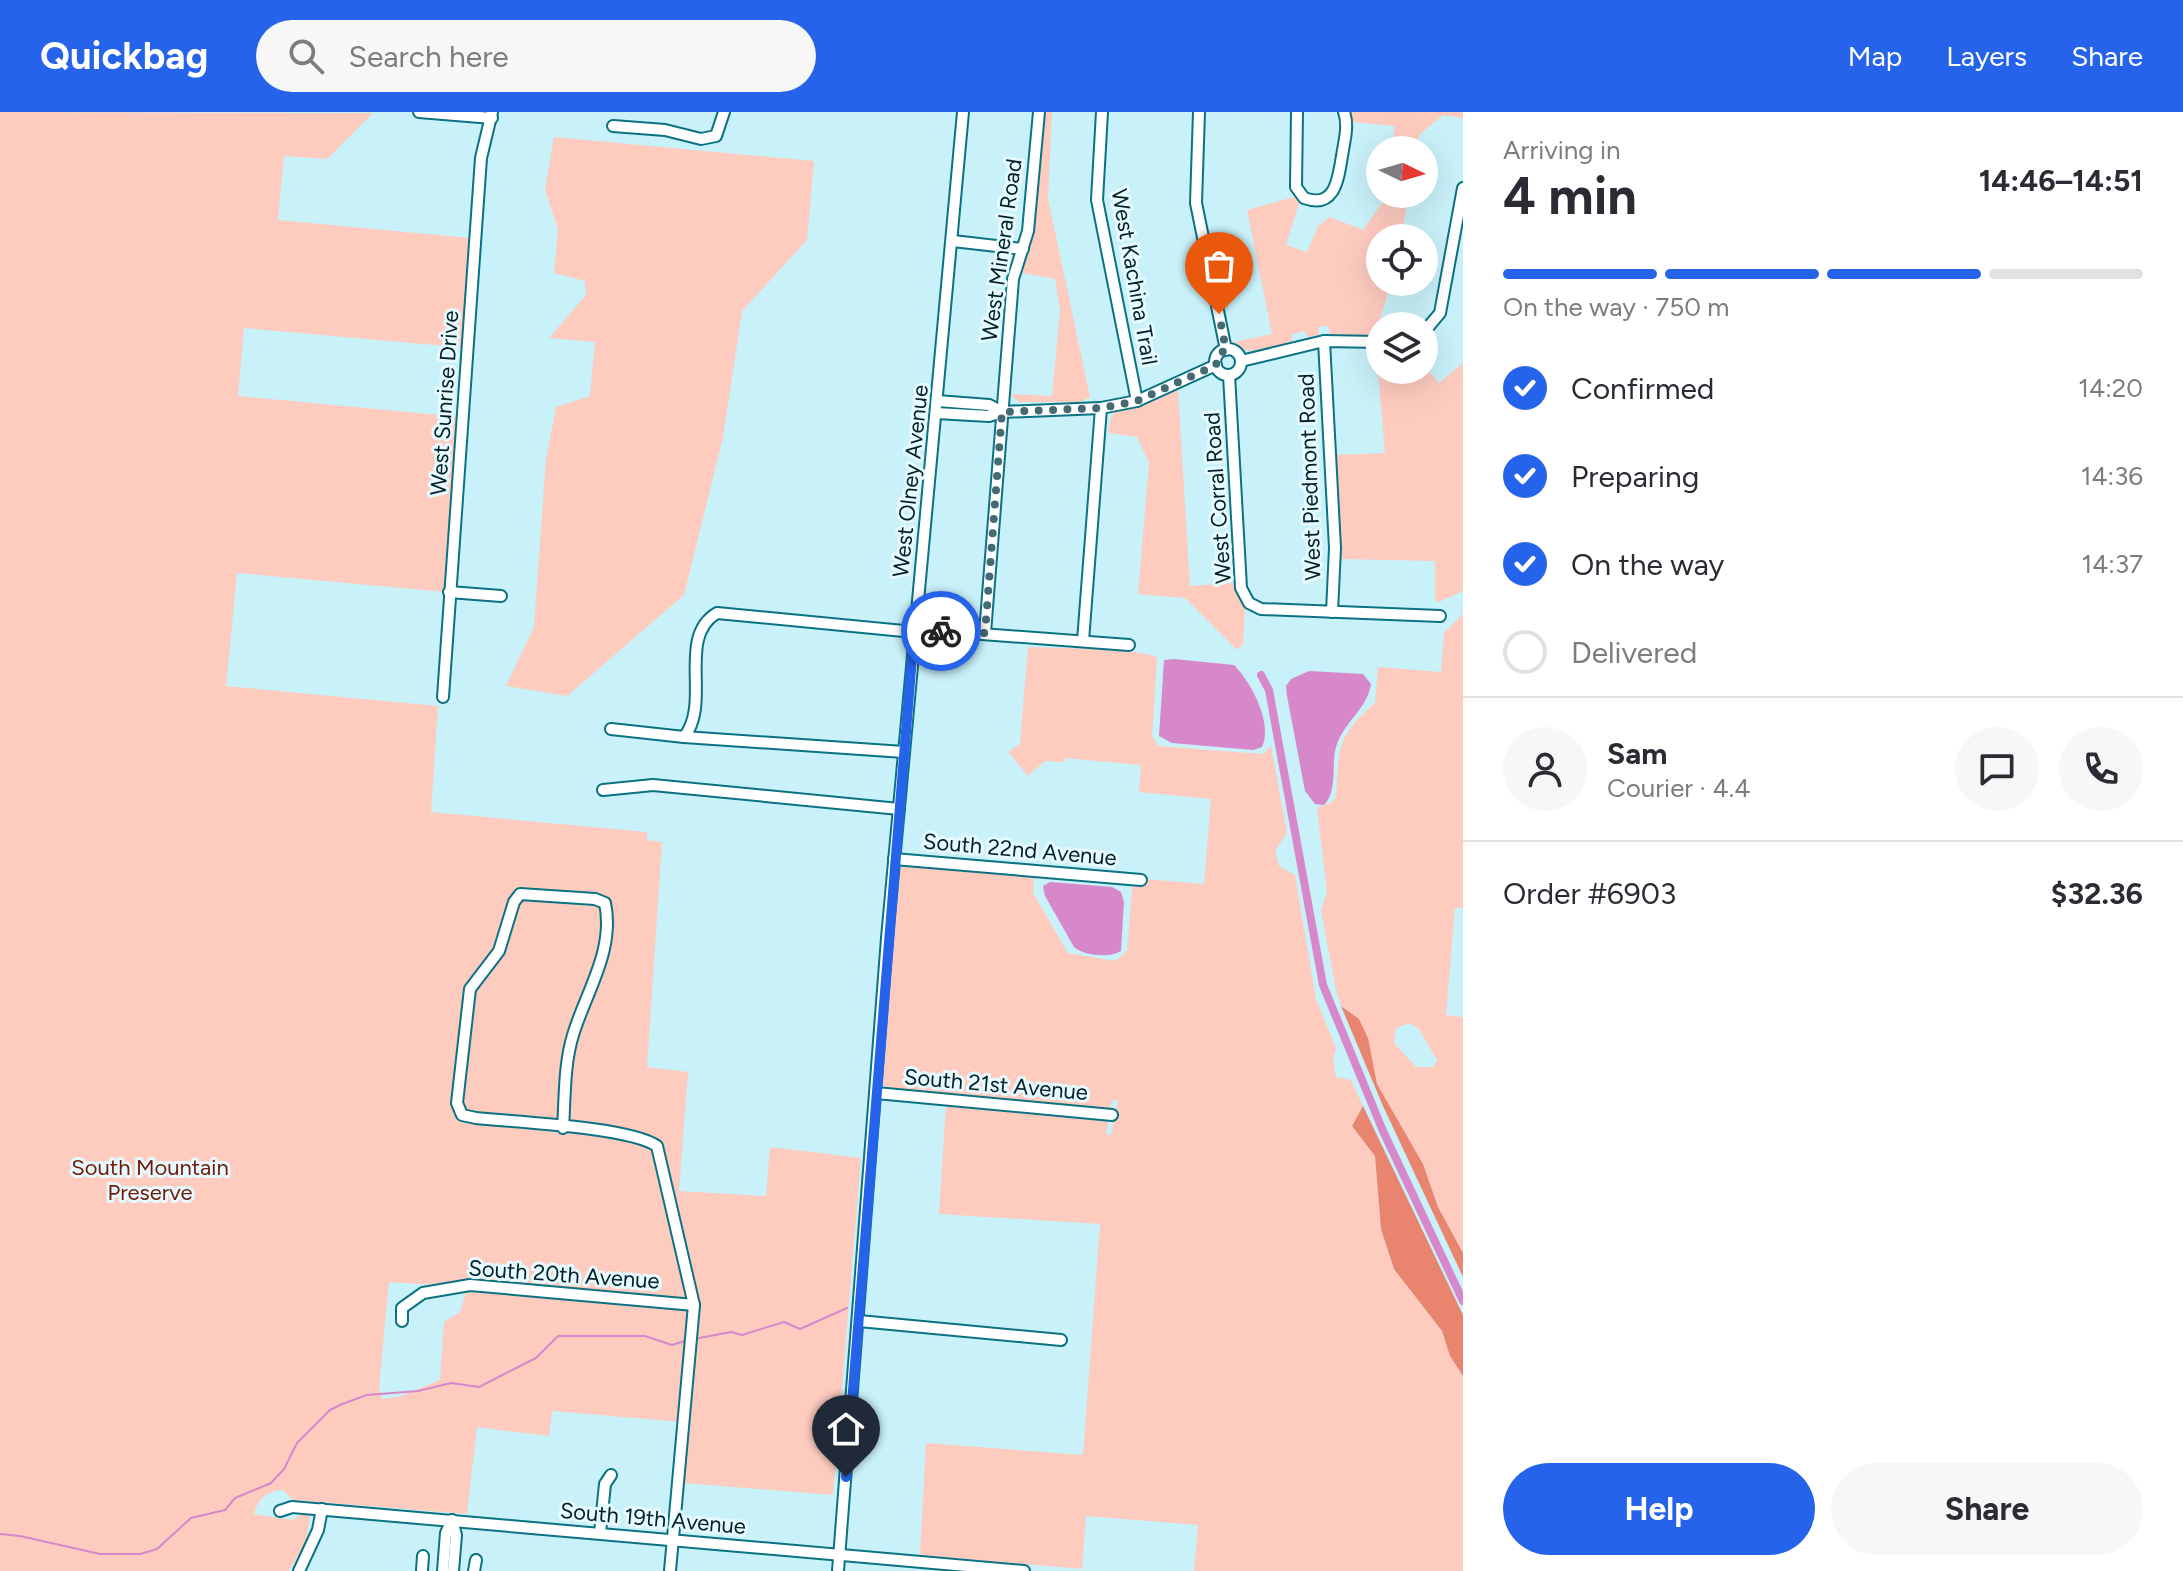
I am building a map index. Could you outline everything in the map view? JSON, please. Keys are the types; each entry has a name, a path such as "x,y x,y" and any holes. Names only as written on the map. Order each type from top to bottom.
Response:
{"street":[{"path":"419,112 492,115"},
{"path":"613,126 665,130 701,139 716,136 724,112"},
{"name":"West Olney Avenue","path":"838,1571 894,859 963,112"},
{"name":"West Mineral Road","path":"985,633 1013,279 1028,231 1039,112"},
{"name":"West Kachina Trail","path":"1102,112 1097,200 1137,401"},
{"path":"1199,112 1196,203 1226,350"},
{"path":"1297,112 1296,187 1304,198 1315,201 1327,199 1337,185 1347,122 1344,112"},
{"name":"West Sunrise Drive","path":"443,697 471,346 481,158 492,115"},
{"path":"1438,316 1463,188"},
{"path":"953,241 1023,249"},
{"path":"1241,361 1324,341 1366,342"},
{"name":"West Piedmont Road","path":"1324,341 1335,548 1332,612"},
{"path":"1226,350 1235,352 1241,361 1237,372 1229,375 1219,371 1216,365 1219,354 1226,350"},
{"path":"937,401 989,416 1002,412 1101,408 1137,401 1216,365"},
{"name":"West Corral Road","path":"1229,375 1241,588 1249,603 1261,609 1332,612"},
{"path":"1083,641 1101,408"},
{"path":"936,413 973,410"},
{"path":"449,592 501,596"},
{"path":"1332,612 1440,616"},
{"path":"684,737 694,717 698,640 702,627 717,613 1129,645"},
{"path":"611,729 904,752"},
{"path":"603,790 653,785 899,809"},
{"name":"South 22nd Avenue","path":"894,859 1141,880"},
{"path":"563,1128 573,1036 604,953 608,916 605,903 595,899 520,894 514,902 499,951 470,989 457,1103 462,1115 563,1128 634,1135 657,1146 694,1305 670,1571"},
{"name":"South 21st Avenue","path":"876,1093 1112,1115"},
{"name":"South 20th Avenue","path":"402,1321 402,1308 423,1293 470,1285 694,1305"},
{"path":"859,1321 1061,1340"},
{"path":"600,1533 605,1484 611,1475"},
{"name":"South 19th Avenue","path":"280,1511 292,1507 322,1509 839,1554 957,1568 1024,1571"},
{"path":"299,1571 318,1530 322,1509"},
{"path":"443,1571 446,1533 452,1520"},
{"path":"452,1520 456,1535 453,1571"},
{"path":"422,1571 423,1556"}],"green space":[{"name":"South Mountain Preserve","path":"0,112 373,113 327,159 284,156 278,220 470,238 465,294 469,348 244,328 238,396 461,417 445,592 237,573 226,686 438,706 431,812 647,832 647,840 662,842 647,1067 688,1072 679,1191 766,1196 770,1147 861,1158 833,1495 684,1483 697,1299 468,1281 436,1285 389,1282 379,1387 382,1399 399,1397 440,1380 444,1322 460,1312 467,1289 690,1308 681,1422 552,1411 549,1436 477,1427 467,1514 293,1500 283,1490 272,1492 260,1500 254,1514 293,1520 301,1514 310,1515 306,1542 289,1571 0,1571"},
{"path":"1044,112 1052,112 1048,199 1090,397 1080,402 1019,402 1010,394 1052,396 1060,310 1055,279 1022,273 1034,232"},
{"path":"1350,112 1463,112 1463,118 1443,115 1419,136 1393,136 1395,126 1352,122"},
{"path":"554,137 814,161 807,240 742,311 723,437 684,595 567,696 506,686 534,627 546,459 556,407 590,396 595,342 549,338 586,295 585,281 554,273 558,229 545,190"},
{"path":"1294,197 1299,203 1286,245 1307,252 1318,226 1330,217 1363,230 1366,226 1366,296 1387,296 1382,312 1366,312 1366,336 1330,334 1329,326 1318,327 1319,335 1307,337 1305,331 1292,334 1292,341 1254,351 1234,342 1272,334 1247,210"},
{"path":"1378,208 1406,208 1404,224 1367,224"},
{"path":"1463,363 1463,591 1439,602 1435,600 1435,561 1340,559 1336,455 1385,453 1379,384 1438,384"},
{"path":"1178,390 1190,586 1232,583 1245,607 1243,644 1237,650 1185,598 1138,594 1149,463 1137,437 1108,433 1111,417 1116,412"},
{"path":"1463,614 1463,908 1455,908 1446,1015 1463,1017 1463,1253 1438,1207 1423,1164 1377,1084 1359,1019 1341,1006 1321,911 1327,891 1317,808 1331,803 1336,797 1342,744 1353,725 1375,703 1378,667 1441,672 1444,633","holes":["1410,1023 1419,1029 1437,1060 1433,1067 1416,1067 1394,1043 1396,1028"]},
{"path":"1028,647 1124,650 1155,656 1152,736 1158,746 1263,754 1271,746 1287,833 1275,851 1279,866 1295,875 1316,999 1336,1048 1333,1060 1336,1077 1351,1080 1363,1106 1352,1126 1375,1156 1381,1229 1394,1269 1442,1331 1450,1356 1463,1376 1463,1571 1194,1571 1198,1525 1086,1516 1082,1569 920,1555 926,1443 1083,1455 1100,1224 939,1214 946,1103 1109,1120 1106,1134 1111,1135 1118,1101 1112,1100 1109,1110 896,1091 884,1085 881,1075 900,866 910,862 1034,873 1033,893 1068,953 1115,961 1127,951 1133,878 1204,884 1211,799 1139,792 1141,765 1065,758 1065,762 1045,761 1028,776 1008,752 1020,744"}],"shaded area":[{"path":"1164,660 1234,665 1258,703 1265,726 1262,747 1253,750 1172,743 1159,736"},
{"path":"1309,671 1363,674 1371,684 1365,701 1337,744 1333,784 1324,805 1315,804 1305,791 1287,696 1286,686 1291,679"},
{"path":"1050,882 1112,887 1121,892 1124,902 1121,951 1097,955 1074,947 1045,896 1043,886"},
{"path":"1341,1006 1359,1019 1368,1038 1377,1084 1423,1164 1438,1207 1463,1253 1463,1277 1383,1106"},
{"path":"1363,1106 1463,1315 1463,1376 1450,1356 1442,1331 1394,1269 1381,1229 1375,1156 1352,1126"}],"waterway":[{"path":"1261,675 1269,690 1323,985 1383,1131 1463,1301"},
{"path":"694,1339 731,1332 742,1335 784,1322 800,1329 847,1308"},
{"path":"0,1534 100,1554 140,1554 157,1549 191,1518 225,1510 235,1498 271,1483 284,1469 297,1443 330,1410 342,1404 367,1395 418,1391 451,1383 479,1387 536,1358 558,1336 645,1336 672,1345 688,1340"}],"way so far":[{"path":"941,631 985,633 1002,412 1101,408 1137,401 1216,365 1216,358 1226,350 1219,314"}],"route":[{"path":"846,1477 873,1161 876,1070 914,632 915,629 941,631"}]}
